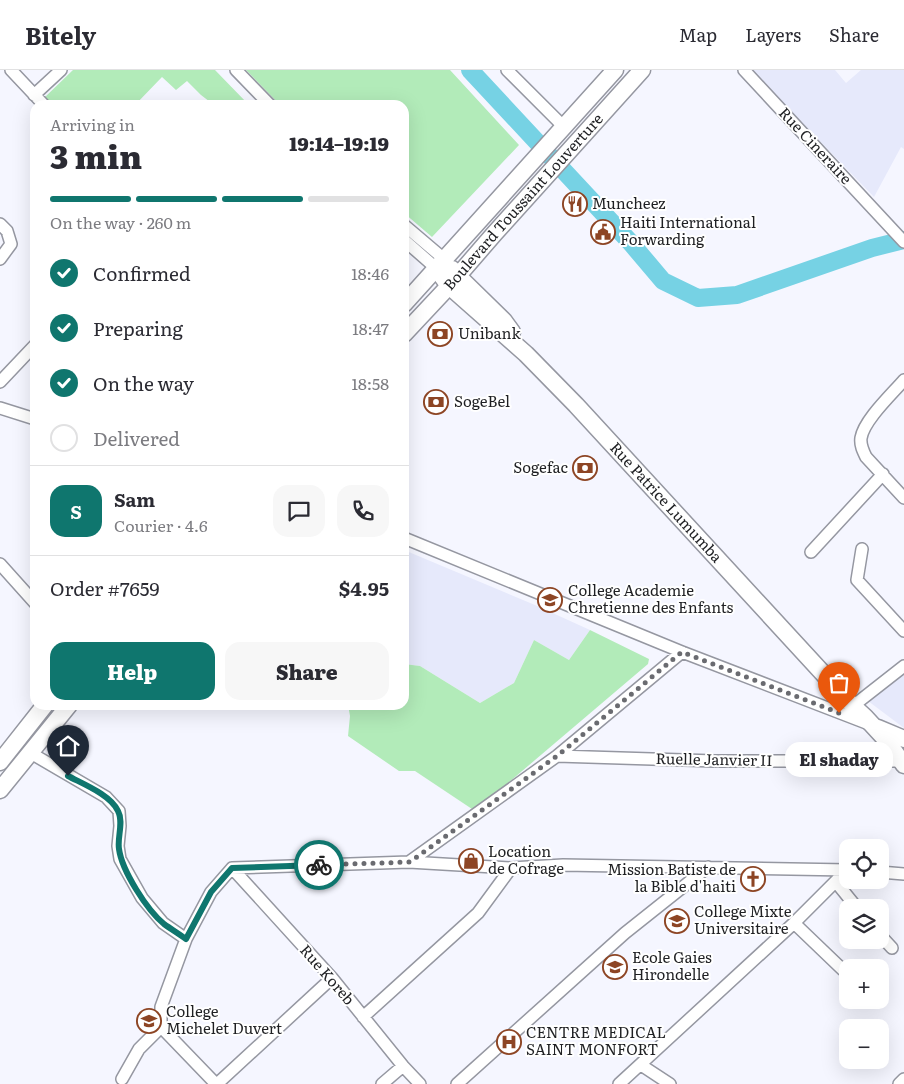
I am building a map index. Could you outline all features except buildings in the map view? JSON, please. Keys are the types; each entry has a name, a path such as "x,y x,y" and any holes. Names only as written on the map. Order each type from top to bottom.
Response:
{"main road":[{"name":"Boulevard Toussaint Louverture","path":"409,298 615,70"},
{"name":"Boulevard Toussaint Louverture","path":"409,329 642,70"},
{"name":"Rue Patrice Lumumba","path":"440,264 453,281 504,320 526,354 576,405 853,706 874,726 888,742 902,763"},
{"path":"0,762 41,710"},
{"path":"0,790 65,710"},
{"path":"874,726 904,739"}],"street":[{"path":"11,70 39,100"},
{"path":"34,95 61,70"},
{"path":"236,70 265,100"},
{"path":"508,70 562,129"},
{"name":"Rue Cineraire","path":"744,70 904,242"},
{"path":"0,224 7,230 11,244 0,259"},
{"path":"409,231 440,264"},
{"path":"409,243 440,264"},
{"path":"0,382 30,350"},
{"path":"904,380 866,425 861,438 866,457 884,474 904,498"},
{"path":"0,408 30,417"},
{"path":"811,552 884,474"},
{"path":"409,540 682,652 874,726"},
{"path":"862,549 857,580 904,631"},
{"path":"0,564 30,597"},
{"path":"410,862 557,756 682,652"},
{"path":"853,706 904,666"},
{"path":"30,752 106,797 118,811 120,859 142,898 163,923 186,939"},
{"name":"Ruelle Janvier II","path":"557,756 715,761 902,763"},
{"path":"332,978 216,1084 161,1027 161,1007 186,939 211,892 232,868 410,862 512,868 563,865 839,870"},
{"path":"457,1084 626,933 708,867"},
{"name":"Rue Koreb","path":"232,868 332,978 403,1066 420,1084"},
{"path":"363,1016 478,913 512,868"},
{"path":"889,873 904,874"},
{"path":"619,1084 794,923 839,879"},
{"path":"836,882 850,899"},
{"path":"794,923 839,966"},
{"path":"889,945 892,948"},
{"path":"122,1079 139,1048 161,1027"},
{"path":"641,1065 670,1084"},
{"path":"382,1084 403,1066"},
{"path":"899,1084 904,1079"}],"shaded area":[{"path":"751,70 835,70 846,83 861,70 904,70 904,149 901,147 874,197"},
{"path":"409,552 590,630 569,660 534,640 514,683 480,703 420,666 409,665"},
{"path":"904,670 904,728 868,701"}],"green space":[{"path":"73,70 215,70 244,100 208,100 187,81 176,90 162,77 140,100 46,100 44,98"},
{"path":"246,70 450,70 519,145 432,237 409,217 409,100 275,100"},
{"path":"590,630 649,659 648,664 475,811 415,771 399,771 348,736 349,710 409,710 409,665 420,666 480,703 514,683 534,640 569,660"}],"waterway":[{"path":"470,70 630,242 663,281 698,298 737,295 872,248 904,240"}],"way so far":[{"path":"319,865 410,862 557,756 682,652 839,713"}],"place":[{"name":"Muncheez","path":"575,204"},
{"name":"Haiti International Forwarding","path":"603,232"},
{"name":"Unibank","path":"440,334"},
{"name":"SogeBel","path":"436,402"},
{"name":"Sogefac","path":"585,468"},
{"name":"College Academie Chretienne des Enfants","path":"550,600"},
{"name":"El shaday","path":"839,713"},
{"name":"Location de Cofrage","path":"471,861"},
{"name":"Mission Batiste de la Bible d'haiti","path":"753,879"},
{"name":"College Mixte Universitaire","path":"677,921"},
{"name":"Ecole Gaies Hirondelle","path":"615,967"},
{"name":"College Michelet Duvert","path":"149,1021"},
{"name":"CENTRE MEDICAL SAINT MONFORT","path":"509,1042"}],"route":[{"path":"68,776 106,797 118,811 120,859 142,898 163,923 186,939 211,892 232,868 319,865"}]}
